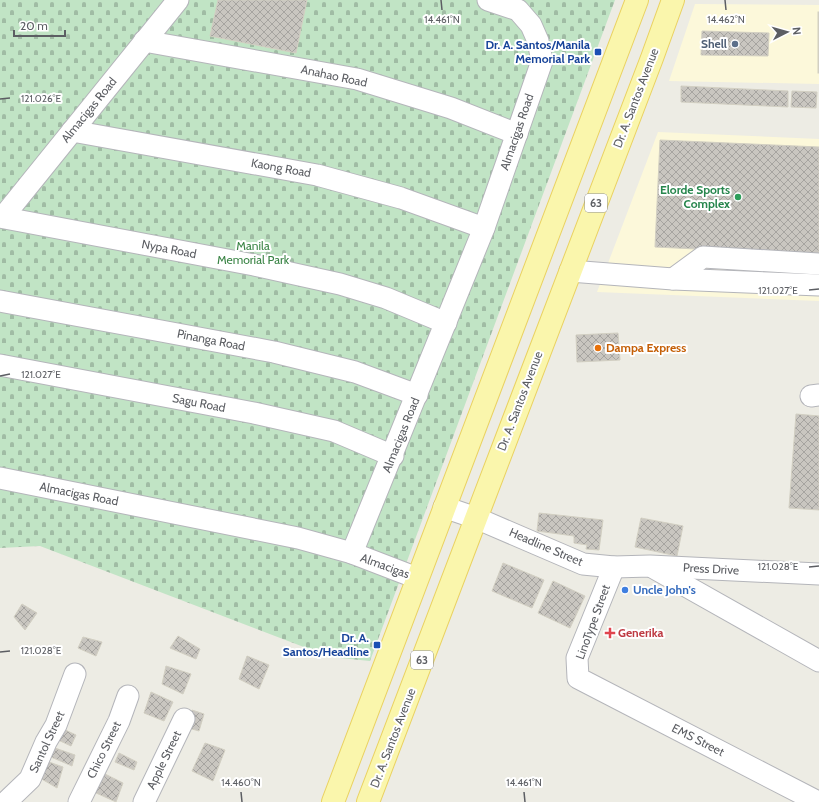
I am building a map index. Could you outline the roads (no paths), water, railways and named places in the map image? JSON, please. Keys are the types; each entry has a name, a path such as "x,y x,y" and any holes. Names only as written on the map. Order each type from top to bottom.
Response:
{"main road":[{"path":"333,802 637,0"},
{"name":"Dr. A. Santos Avenue","path":"368,802 673,0"}],"street":[{"name":"Almacigas Road","path":"2,217 178,0"},
{"name":"Almacigas Road","path":"0,478 298,538 352,554 393,456 484,228 542,61 538,41 531,25 518,10 488,0"},
{"name":"Anahao Road","path":"144,41 357,79 451,108 517,134"},
{"name":"Kaong Road","path":"72,131 317,175 401,198 484,228"},
{"name":"Nypa Road","path":"2,217 254,265 340,284 386,298 446,323"},
{"path":"672,279 703,257 819,264"},
{"path":"570,271 672,279 819,285"},
{"name":"Pinanga Road","path":"0,301 274,352 355,372 417,395"},
{"name":"Sagu Road","path":"0,365 334,431 393,456"},
{"name":"Headline Street","path":"444,507 476,518 583,564 614,567 650,566"},
{"name":"Almacigas","path":"352,554 417,578"},
{"path":"650,566 819,661"},
{"name":"Press Drive","path":"650,566 819,574"},
{"name":"LinoType Street","path":"578,678 577,658 614,567"},
{"name":"Santol Street","path":"6,802 30,779 46,742 56,725 75,674"},
{"name":"EMS Street","path":"578,678 818,802"},
{"name":"Chico Street","path":"79,802 119,721 128,696"},
{"name":"Apple Street","path":"144,802 184,719"}],"place":[{"name":"Shell","path":"735,44"},
{"name":"Dr. A. Santos/Manila Memorial Park","path":"598,52"},
{"name":"Elorde Sports Complex","path":"738,197"},
{"name":"Dampa Express","path":"598,348"},
{"name":"Uncle John's","path":"625,590"},
{"name":"Generika","path":"610,633"},
{"name":"Dr. A. Santos/Headline","path":"377,645"}],"park label":[{"name":"Manila Memorial Park","path":"253,253"}]}
